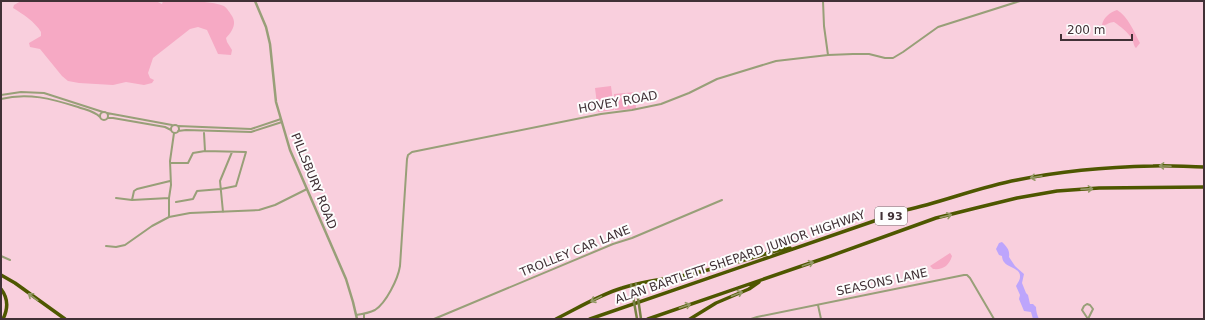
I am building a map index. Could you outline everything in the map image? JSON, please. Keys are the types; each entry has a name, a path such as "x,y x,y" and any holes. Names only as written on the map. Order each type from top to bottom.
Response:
{"highway":[{"name":"ALAN BARTLETT SHEPARD JUNIOR HIGHWAY","path":"590,319 906,210 992,185 1107,168 1154,166 1204,167"},
{"name":"I 93","path":"648,319 763,280 936,218 1017,198 1058,191 1099,188 1204,187"},
{"path":"556,319 605,294 644,281 690,274 785,248 796,248"},
{"path":"1,275 22,288 64,319"},
{"path":"690,319 716,303 749,289 763,280"},
{"path":"1,289 5,295 7,303 3,319"}],"main road":[{"path":"636,284 641,319"},
{"path":"631,285 637,319"}],"street":[{"name":"PILLSBURY ROAD","path":"255,1 266,28 270,44 276,102 290,150 346,278 354,302 357,319"},
{"path":"823,1 824,26 828,55"},
{"name":"HOVEY ROAD","path":"356,315 375,310 380,306 400,271 407,159 408,155 412,152 601,114 654,106 689,94 717,79 783,60 828,55 863,54 893,58 938,27 1020,1"},
{"path":"1,95 21,92 44,93 107,113 172,125 175,124 178,126 251,129 281,120"},
{"path":"1,99 21,96 42,97 93,112 104,120 113,118 165,127 174,133"},
{"path":"100,117 103,112"},
{"path":"107,113 108,118"},
{"path":"174,133 186,130 251,132 281,120"},
{"path":"171,130 170,128 172,125"},
{"path":"178,126 178,131"},
{"path":"169,217 171,180 170,154 174,133"},
{"path":"204,133 205,151"},
{"path":"170,163 188,163 193,153 205,151 246,152 236,186 221,189 197,190 193,199 176,202"},
{"path":"223,212 220,181 232,152"},
{"path":"132,200 134,191 137,189 171,180"},
{"path":"106,246 116,247 125,245 152,226 169,217 183,214 259,210 269,207 307,189"},
{"path":"116,198 132,200 169,198"},
{"name":"TROLLEY CAR LANE","path":"434,319 619,241 632,238 722,200"},
{"path":"1,256 10,260"},
{"name":"SEASONS LANE","path":"751,319 758,316 965,275 970,278 994,319"},
{"path":"1088,304 1092,309 1088,319 1082,310 1084,306 1088,304"},
{"path":"818,305 820,319"},
{"path":"364,314 364,319"}],"shaded area":[{"path":"21,1 156,1 162,4 163,1 186,1 218,4 225,7 234,22 233,28 226,38 232,50 231,55 218,54 207,30 198,27 190,29 153,58 148,73 150,78 154,80 152,83 144,85 126,82 113,85 68,81 62,76 40,49 30,47 29,43 41,36 41,32 25,16 13,8 14,5"},
{"path":"1117,10 1128,20 1140,43 1136,48 1128,34 1114,22 1102,25 1107,16"},
{"path":"611,86 614,110 598,112 595,88"},
{"path":"635,92 636,109 615,110 614,94"},
{"path":"1002,242 1008,249 1009,257 1015,266 1024,274 1022,283 1028,295 1030,304 1033,304 1036,307 1039,319 1033,319 1031,312 1024,311 1016,286 1020,279 1020,274 1003,261 1002,256 999,255 996,249 999,243"},
{"path":"950,253 952,256 945,267 933,269 930,266"}]}
